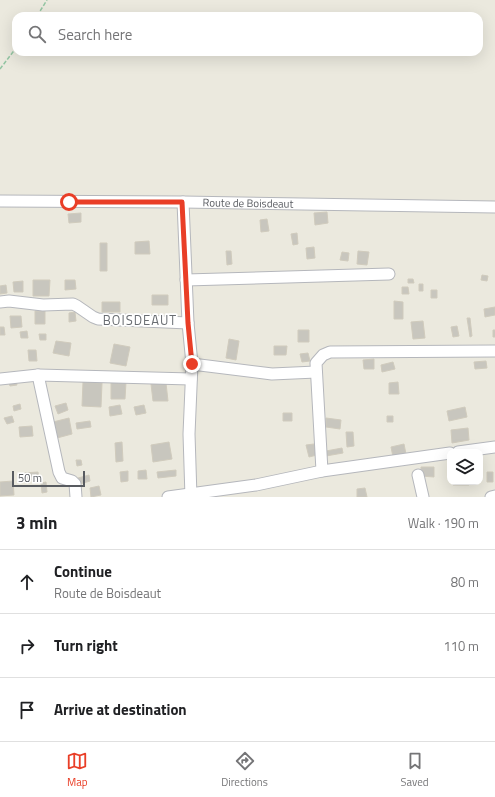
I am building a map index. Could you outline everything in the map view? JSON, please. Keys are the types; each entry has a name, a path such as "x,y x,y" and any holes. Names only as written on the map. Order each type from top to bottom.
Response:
{"street":[{"name":"Route de Boisdeaut","path":"0,201 182,202 495,207"},
{"path":"182,202 188,323 192,364 189,434 191,496"},
{"path":"186,280 389,274"},
{"path":"0,302 9,301 43,305 73,304 92,317 107,320 188,323"},
{"path":"322,471 316,363 323,355 330,352 495,351"},
{"path":"192,364 272,374 316,372"},
{"path":"0,379 38,375 191,379"},
{"path":"38,375 59,472 62,478 72,481 75,484 76,497"},
{"path":"480,449 495,447"},
{"path":"168,497 191,496 256,485 322,471 447,453"},
{"path":"418,475 423,497"},
{"path":"491,497 495,496"}],"path":[{"path":"40,12 47,0"},
{"path":"0,69 12,53"}],"building":[{"path":"327,212 328,223 315,225 314,213"},
{"path":"81,213 81,222 69,223 68,214"},
{"path":"267,219 269,231 261,232 260,220"},
{"path":"297,233 298,244 293,245 291,234"},
{"path":"149,241 150,254 135,254 135,242"},
{"path":"100,243 107,243 107,271 100,271"},
{"path":"314,247 315,258 307,259 306,248"},
{"path":"226,251 231,251 232,264 227,265"},
{"path":"358,251 369,252 367,265 357,264"},
{"path":"342,252 349,253 348,261 340,260"},
{"path":"482,275 488,276 487,281 481,280"},
{"path":"408,279 413,279 414,283 408,283"},
{"path":"33,280 50,280 49,296 33,296"},
{"path":"65,280 75,280 76,289 65,290"},
{"path":"23,281 23,292 14,292 13,282"},
{"path":"419,284 423,284 423,291 419,291"},
{"path":"6,285 7,293 0,294 0,286"},
{"path":"402,287 408,287 409,294 402,294"},
{"path":"431,290 437,290 437,298 431,298"},
{"path":"152,295 168,295 168,305 152,305"},
{"path":"394,301 403,302 403,319 394,319"},
{"path":"102,302 120,302 120,312 102,312"},
{"path":"495,307 495,315 485,317 484,309"},
{"path":"35,311 45,311 45,324 35,324"},
{"path":"75,312 76,321 69,322 69,313"},
{"path":"10,316 21,316 22,327 11,328"},
{"path":"467,318 470,318 472,336 470,337"},
{"path":"423,321 425,338 413,339 411,322"},
{"path":"457,326 459,336 453,337 451,327"},
{"path":"0,327 4,327 5,335 0,335"},
{"path":"298,330 309,330 309,342 298,342"},
{"path":"493,330 495,330 495,337 493,337"},
{"path":"27,331 28,338 21,338 20,332"},
{"path":"39,334 46,334 46,340 40,340"},
{"path":"229,339 239,341 236,360 226,358"},
{"path":"56,341 71,343 69,356 53,353"},
{"path":"114,344 130,347 126,366 110,363"},
{"path":"274,346 287,346 286,355 274,355"},
{"path":"28,350 36,350 37,361 29,361"},
{"path":"308,353 310,361 302,362 300,354"},
{"path":"374,359 374,369 364,369 363,360"},
{"path":"486,361 487,368 475,369 474,362"},
{"path":"393,362 395,369 382,372 381,365"},
{"path":"16,381 17,385 10,386 9,383"},
{"path":"83,382 102,383 101,407 82,406"},
{"path":"111,382 126,382 125,399 111,399"},
{"path":"398,382 399,394 389,394 389,383"},
{"path":"166,383 168,401 153,401 151,384"},
{"path":"66,403 68,410 58,414 55,406"},
{"path":"20,404 21,409 14,411 13,406"},
{"path":"120,405 122,414 110,416 109,407"},
{"path":"144,405 146,413 136,415 134,407"},
{"path":"465,407 467,417 449,421 447,411"},
{"path":"283,413 292,413 292,421 283,421"},
{"path":"12,416 14,422 7,424 4,418"},
{"path":"387,416 393,416 393,422 387,422"},
{"path":"69,418 72,434 57,438 53,422"},
{"path":"326,418 341,420 340,429 326,427"},
{"path":"90,421 91,427 77,429 76,423"},
{"path":"32,426 33,436 20,437 19,427"},
{"path":"468,428 469,440 452,443 451,430"},
{"path":"346,432 353,432 354,446 347,447"},
{"path":"122,442 123,461 116,462 115,443"},
{"path":"169,442 172,459 153,462 151,445"},
{"path":"314,444 317,455 309,457 306,445"},
{"path":"404,444 406,454 393,457 391,447"},
{"path":"342,448 343,453 326,456 326,451"},
{"path":"76,460 81,460 82,465 77,466"},
{"path":"421,467 434,467 434,477 421,476"},
{"path":"146,470 147,479 138,479 138,471"},
{"path":"176,470 176,476 158,478 157,472"},
{"path":"128,471 128,481 121,482 120,472"},
{"path":"38,472 39,479 24,480 24,473"},
{"path":"487,472 493,472 493,482 487,482"},
{"path":"89,475 90,481 80,484 78,478"},
{"path":"13,481 14,495 0,496 0,482"},
{"path":"46,482 47,492 42,493 41,483"},
{"path":"99,486 101,495 91,497 90,488"},
{"path":"365,488 367,497 357,497 357,489"}],"district":[{"name":"BOISDEAUT","path":"140,320"}],"route":[{"path":"69,202 182,202 188,323 192,364"}]}
